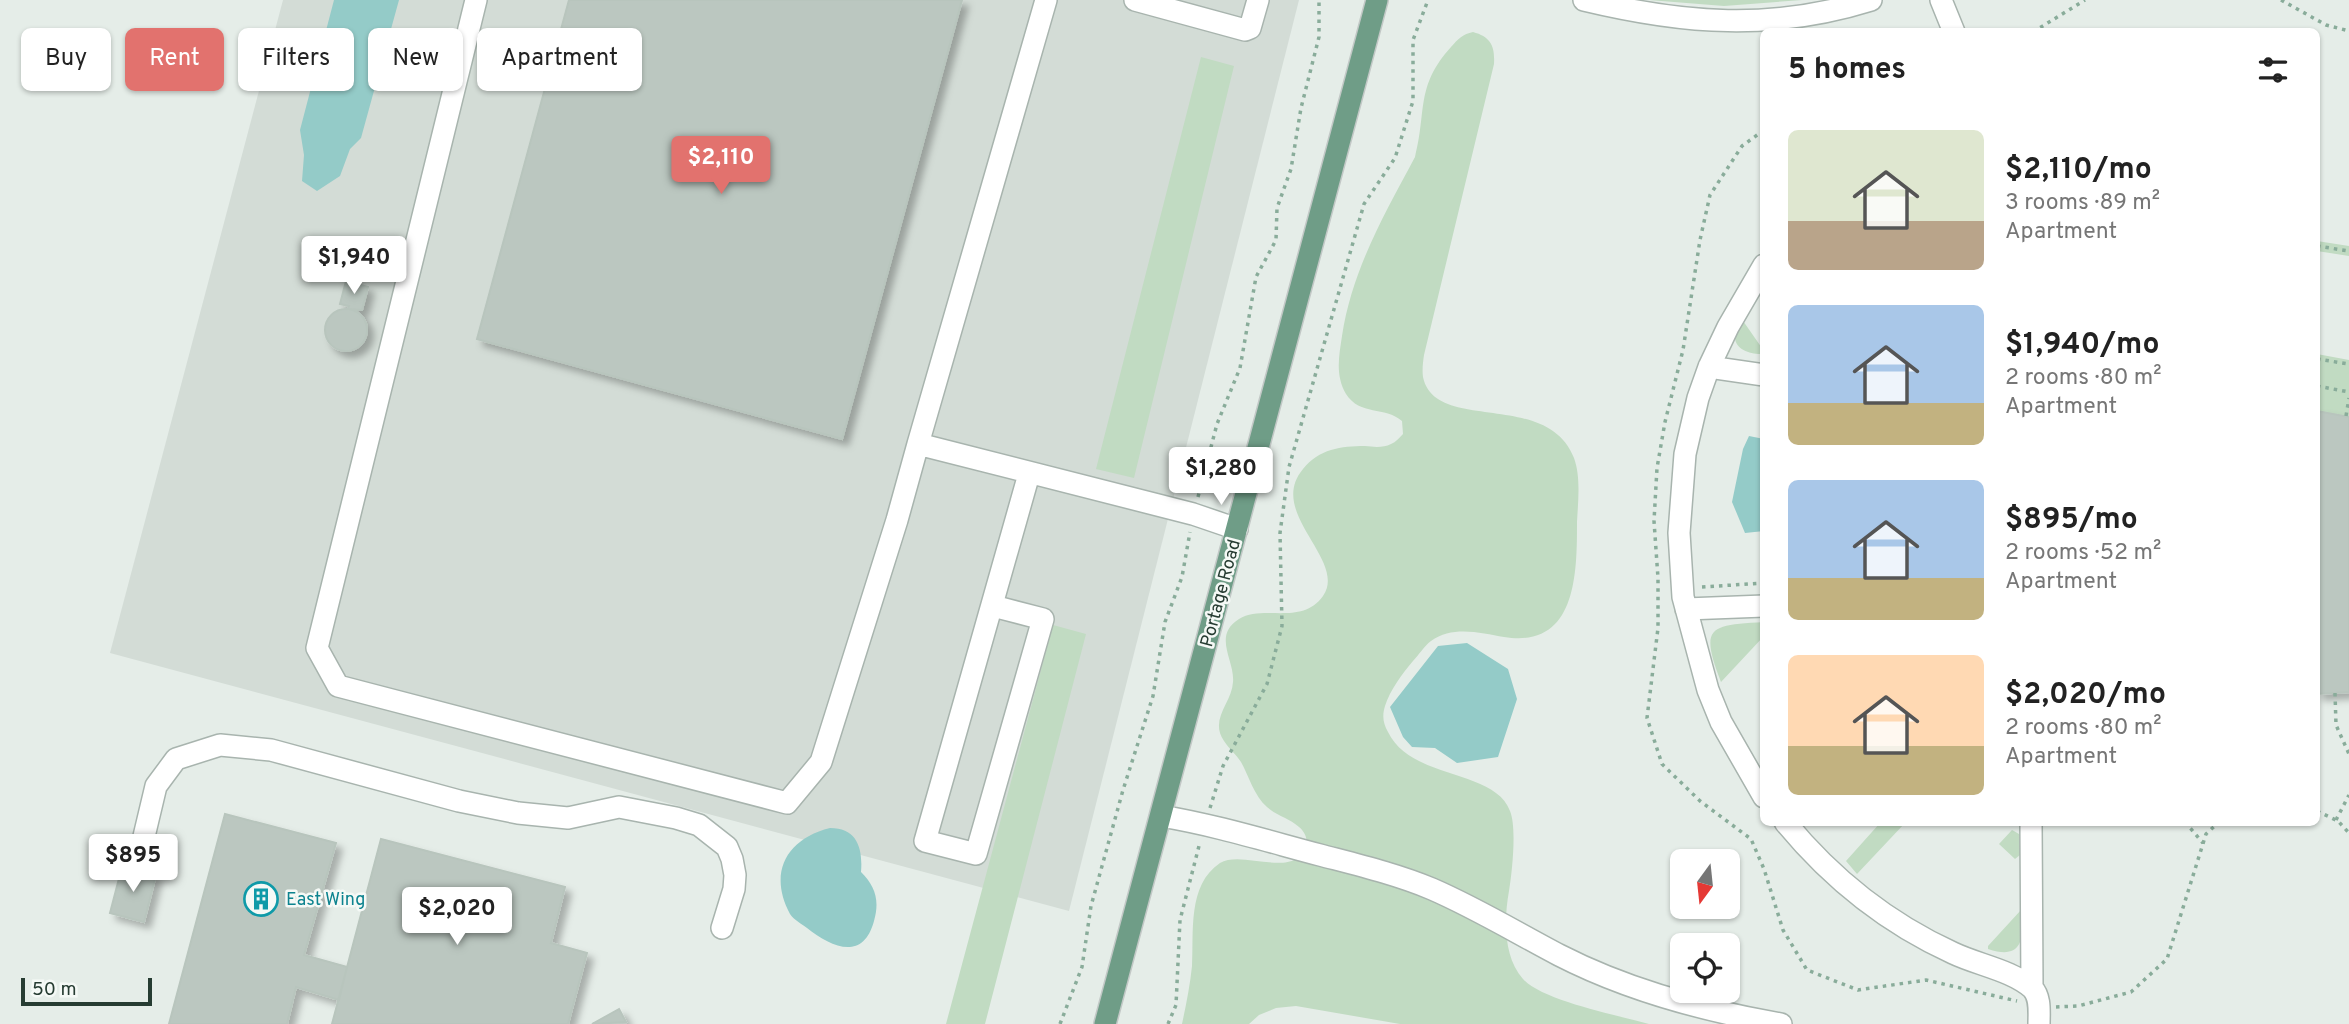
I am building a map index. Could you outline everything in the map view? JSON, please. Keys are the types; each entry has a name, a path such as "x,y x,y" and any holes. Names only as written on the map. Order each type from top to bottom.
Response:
{"main road":[{"name":"Portage Road","path":"1105,1024 1377,0"}],"street":[{"path":"476,0 317,648 338,686 788,803 821,762 898,520 1046,0"},
{"path":"1135,0 1245,30 1250,28 1258,0"},
{"path":"1584,0 1678,19 1728,22 1802,17 1871,0"},
{"path":"1941,0 1952,28"},
{"path":"1760,272 1728,327 1709,367 1690,424 1679,533 1683,597 1709,690 1721,722 1760,790"},
{"path":"1709,367 1760,374"},
{"path":"918,444 1193,514 1237,529"},
{"path":"993,606 1043,619 976,854 925,841 1029,474"},
{"path":"1686,610 1760,606"},
{"path":"136,870 156,786 176,759 220,745 233,746 271,750 458,801 518,813 568,818 619,807 699,825 727,847 732,859 734,889 722,928"},
{"path":"1161,816 1205,823 1389,874 1430,888 1472,907 1561,956 1632,987 1728,1015 1782,1024"},
{"path":"1789,826 1849,888 1877,911 1912,933 1955,954 2013,976 2032,988 2038,996 2039,1024"},
{"path":"2031,826 2032,988"}],"path":[{"path":"1168,1024 1176,1005 1180,920 1205,823 1223,766 1267,684 1282,626 1280,534 1289,467 1364,204 1395,158 1413,101 1413,40 1428,0"},
{"path":"2040,28 2085,0"},
{"path":"2281,0 2326,25 2349,30"},
{"path":"2320,246 2349,251"},
{"path":"2320,359 2349,364"},
{"path":"1680,363 1686,365"},
{"path":"2320,387 2349,392"},
{"path":"2346,416 2349,398"},
{"path":"1696,587 1760,583"},
{"path":"2335,693 2336,725 2349,754"},
{"path":"2336,820 2349,795"},
{"path":"2320,812 2336,820 2349,833"},
{"path":"2189,826 2203,843"}],"shaded area":[{"path":"283,0 1299,0 1069,911 110,653 259,91 354,91 354,28 276,28"}],"green space":[{"path":"1649,0 1802,0 1724,6"},
{"path":"1473,32 1491,43 1494,64 1424,355 1423,377 1432,394 1448,404 1518,417 1541,424 1560,437 1574,458 1578,473 1576,563 1568,603 1559,619 1546,631 1528,638 1467,632 1448,633 1426,645 1390,694 1385,706 1385,726 1399,747 1415,759 1488,788 1501,798 1510,811 1513,851 1506,913 1507,937 1512,960 1523,979 1533,987 1563,1001 1649,1024 1400,1024 1296,1006 1276,1008 1259,1015 1249,1024 1182,1024 1192,966 1194,910 1202,884 1209,872 1220,863 1230,860 1280,863 1292,861 1300,856 1306,845 1306,837 1301,829 1262,802 1241,762 1220,733 1220,718 1233,682 1227,633 1239,619 1249,615 1294,613 1314,605 1323,596 1328,582 1325,567 1294,502 1294,486 1309,462 1331,450 1385,446 1403,434 1402,421 1395,416 1358,405 1346,394 1339,373 1342,336 1361,266 1415,157 1424,100 1432,75 1456,42"},
{"path":"1201,57 1234,66 1134,478 1096,469"},
{"path":"2320,241 2349,246 2349,256 2320,251"},
{"path":"1741,318 1760,345 1760,354 1754,354 1737,345 1735,334"},
{"path":"2320,355 2349,360 2349,417 2320,412"},
{"path":"1760,622 1760,640 1721,682 1711,650 1711,640 1714,632 1731,625"},
{"path":"1053,625 1086,634 985,1024 946,1024"},
{"path":"1877,826 1902,826 1857,874 1846,861"},
{"path":"2012,830 2019,834 2020,855 2015,859 1999,844"},
{"path":"2021,910 2021,937 2015,949 2000,952 1988,949 1988,946"}],"water":[{"path":"334,0 399,0 391,28 368,28 368,91 374,91 361,138 350,149 340,176 317,191 302,181 304,155 300,130 310,91 354,91 354,28 327,28"},
{"path":"1749,436 1760,438 1760,531 1745,533 1732,502 1743,449"},
{"path":"1467,643 1508,669 1517,699 1498,757 1457,763 1435,748 1412,747 1403,737 1390,707 1438,646"},
{"path":"830,828 847,832 856,841 861,855 861,872 875,894 876,913 869,934 854,946 845,947 826,941 796,920 790,914 781,885 781,872 792,849 802,840"}],"building":[{"path":"569,0 962,0 842,439 477,339 544,91 642,91 642,28 561,28"},
{"path":"346,281 368,287 362,310 348,309 349,306 340,304"},
{"path":"346,309 361,315 367,330 361,345 346,351 331,345 325,330 331,315"},
{"path":"2320,412 2349,417 2349,692 2320,694"},
{"name":"East Wing","path":"225,814 336,843 304,955 347,967 339,1000 296,987 287,1024 169,1024"},
{"path":"381,839 565,887 551,943 587,953 568,1024 332,1024"},
{"path":"122,867 156,875 144,922 110,913"},
{"path":"619,1009 626,1022 592,1024"}],"place":[{"name":"East Wing","path":"261,899"}]}
